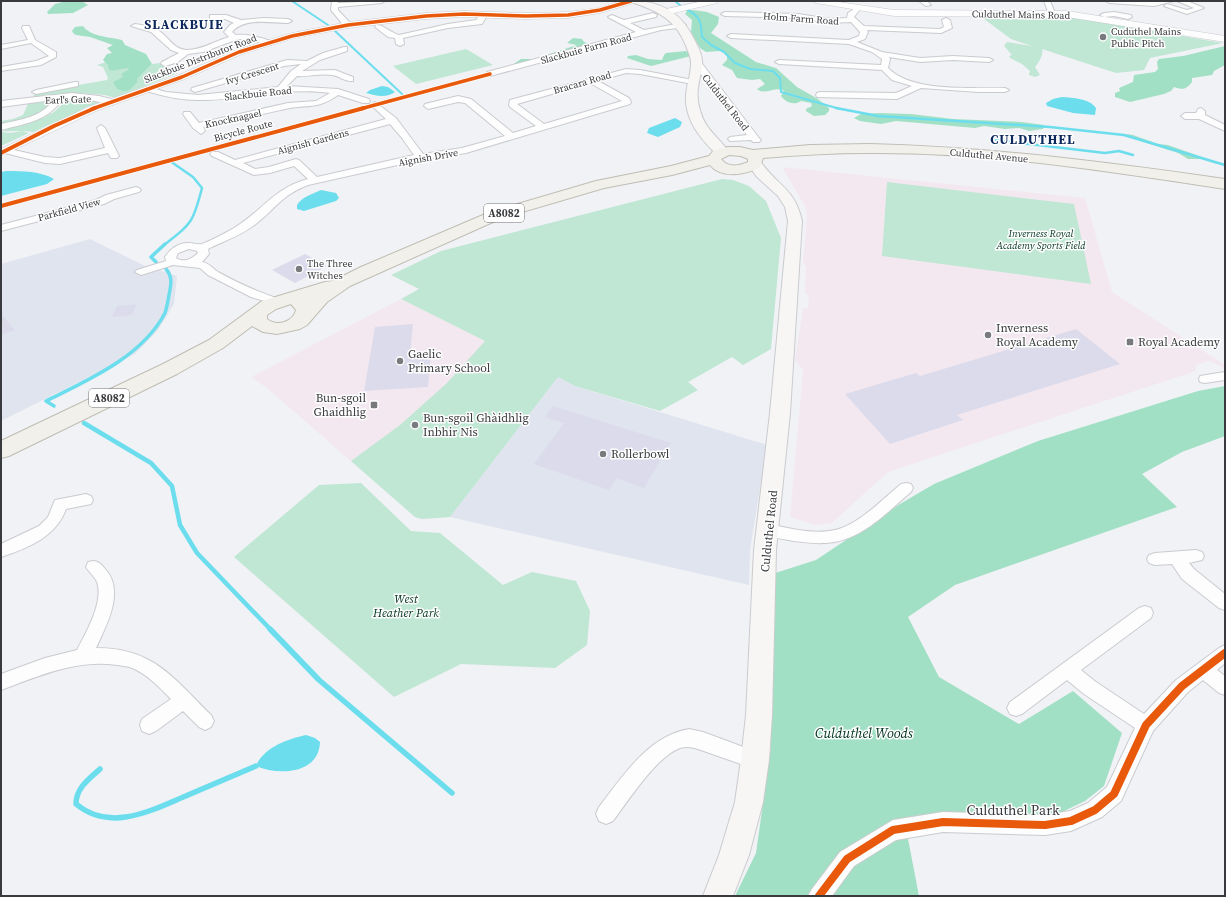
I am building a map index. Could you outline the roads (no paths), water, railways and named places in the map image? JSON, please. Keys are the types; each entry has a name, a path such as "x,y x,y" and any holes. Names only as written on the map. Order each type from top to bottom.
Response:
{"main road":[{"name":"Culduthel Road","path":"637,1 665,12 682,25 695,53 697,63 693,82 692,102 695,117 720,159"},
{"name":"Culduthel Avenue","path":"756,164 790,151 839,149 958,151 1061,161 1225,184"},
{"name":"A8082","path":"216,344 271,329 283,328 296,324 321,298 344,282 368,270 496,215 600,184 720,159 738,151 756,164 750,168 741,170 720,159"},
{"name":"Culduthel Road","path":"718,896 734,855 749,802 755,760 759,715 768,530 780,414 795,221 794,213 788,200 756,164"},
{"name":"A8082","path":"1,450 170,369 216,344 267,304 344,282"},
{"path":"271,329 260,325 257,321 267,304 293,301 302,304 306,308 306,313"}],"street":[{"path":"348,25 338,15 335,3 382,1"},
{"name":"Slackbuie Distributor Road","path":"3,152 54,126 112,102 149,89 239,52 268,43 348,25 419,17 484,14 526,16 568,15 600,10 631,1"},
{"path":"665,12 714,1"},
{"name":"Culduthel Mains Road","path":"816,1 858,8 913,14 1051,13 1090,17 1225,39"},
{"path":"1047,1 1051,13"},
{"path":"1114,14 1109,1 1150,4 1169,3 1187,12 1201,8 1180,1"},
{"name":"Holm Farm Road","path":"852,20 851,15 858,8"},
{"path":"379,27 391,35 399,37 448,26 469,25 478,22 484,14"},
{"name":"Holm Farm Road","path":"725,14 798,16 831,21 852,20 862,28"},
{"path":"1104,15 1114,14 1128,17"},
{"path":"624,23 653,15"},
{"path":"213,17 226,16 241,23"},
{"path":"612,17 643,33"},
{"path":"850,42 862,37 864,32 862,28 941,31 948,28 946,20"},
{"path":"234,38 228,30 241,23 254,21 270,24 288,21"},
{"path":"478,22 487,27"},
{"path":"147,28 156,25"},
{"name":"Slackbuie Farm Road","path":"490,74 501,69 661,28 682,25"},
{"path":"135,26 147,28 156,32 167,45 186,52 198,51 234,38 252,36 268,43"},
{"path":"1,69 38,63 52,57 53,54 32,41 26,28"},
{"name":"Holm Farm Road","path":"730,36 850,42 883,54 920,60 953,58 989,60"},
{"path":"399,37 399,44 402,46"},
{"path":"1,47 32,41"},
{"path":"281,89 294,74 308,63 328,53 344,49"},
{"path":"165,64 175,60 186,52"},
{"path":"883,54 886,59 884,68"},
{"name":"Ivy Crescent","path":"195,90 257,73 293,61 308,63"},
{"path":"779,62 884,68 896,78 919,86 1005,90"},
{"name":"Culduthel Road","path":"697,63 755,139 733,140"},
{"name":"Bracara Road","path":"544,128 513,105 513,102 626,71 640,72 693,82"},
{"path":"294,74 333,72 340,73 350,79"},
{"name":"Aignish Drive","path":"178,263 194,261 203,251 253,221 271,202 289,189 314,180 420,157 463,151 627,102 591,80"},
{"name":"Earl's Gate","path":"23,102 35,92 59,85 75,84"},
{"path":"820,95 897,96 919,86"},
{"name":"Slackbuie Road","path":"149,89 160,94 211,98 281,89 306,88 338,91 366,100"},
{"name":"Knocknagael","path":"187,114 198,129 288,106 317,103 324,101 338,91"},
{"path":"1,127 46,113 53,109 59,97"},
{"name":"Earl's Gate","path":"1,104 59,97 89,97 112,102"},
{"path":"428,106 458,99 468,101 512,137"},
{"path":"375,105 392,120 415,147 420,157"},
{"path":"1185,116 1200,114 1225,128"},
{"name":"Aignish Gardens","path":"234,163 392,120"},
{"path":"3,152 45,160 60,161 113,152 101,128"},
{"path":"287,148 296,162"},
{"name":"Aignish Gardens","path":"216,154 254,172 270,170 296,162 314,180"},
{"name":"Parkfield View","path":"1,228 100,202 110,197 136,190"},
{"path":"203,265 203,251 188,246 178,249 171,254 170,260 178,263 203,265 212,273 267,304"},
{"path":"141,272 178,263"},
{"path":"1205,379 1225,376"},
{"path":"768,530 808,536 835,536 851,530 906,488"},
{"path":"1,551 40,533 50,525 56,517 60,504 86,500"},
{"path":"1155,559 1196,556"},
{"path":"1177,558 1188,574 1225,603"},
{"path":"83,656 99,622 105,602 105,581 94,567"},
{"path":"1016,708 1069,671 1145,613"},
{"name":"Culduthel Park","path":"819,896 847,859 893,830 943,822 1045,825 1071,821 1095,810 1114,794 1146,725 1182,686 1225,653"},
{"path":"1,682 54,663 83,656 109,655 135,661 154,673 205,721"},
{"path":"1203,669 1225,687"},
{"path":"1069,671 1090,688 1146,725"},
{"path":"149,724 183,700"},
{"path":"606,814 641,769 665,745 675,740 687,737 700,740 755,760"}],"water":[{"path":"382,86 388,87 395,92 381,96 366,93 370,90"},
{"path":"1062,97 1080,99 1089,102 1096,108 1095,115 1073,113 1047,106 1046,103 1053,99"},
{"path":"675,118 682,122 680,127 658,137 647,133 649,128"},
{"path":"1,172 37,173 54,179 47,184 1,196"},
{"path":"321,190 336,193 339,198 336,201 304,211 297,209 297,205 302,200"},
{"path":"306,735 315,738 320,742 318,753 313,761 305,766 296,770 276,771 256,766 265,754 277,745"}],"waterway":[{"path":"292,1 328,25"},
{"path":"675,1 681,6"},
{"path":"686,9 695,14 699,20 702,37 711,45 724,52 735,63 750,69 773,71 780,78 781,92 838,108"},
{"path":"335,31 402,94"},
{"path":"838,108 878,116 1050,127 1124,135 1225,165"},
{"path":"996,140 1105,153 1119,151 1133,155"},
{"path":"164,245 186,227 196,209 202,188 193,177 170,161"},
{"path":"156,262 151,257 165,244"},
{"path":"54,406 46,401 113,366 143,342 155,329 165,313 168,302 171,281 170,275 166,269"},
{"path":"84,423 151,463 172,486 180,525 197,553 271,630"},
{"path":"270,629 319,680 452,793"},
{"path":"100,769 88,780 78,793 76,804 89,813 103,817 117,818 132,816 160,807 256,766"}],"place":[{"name":"Cuduthel Mains Public Pitch","path":"1103,37"},
{"name":"The Three Witches","path":"299,269"},
{"name":"Inverness Royal Academy","path":"988,335"},
{"name":"Royal Academy","path":"1130,342"},
{"name":"Gaelic Primary School","path":"400,361"},
{"name":"Bun-sgoil Ghaidhlig","path":"374,405"},
{"name":"Bun-sgoil Ghàidhlig Inbhir Nis","path":"415,425"},
{"name":"Rollerbowl","path":"603,454"}],"district":[{"name":"SLACKBUIE","path":"184,24"},
{"name":"CULDUTHEL","path":"1033,139"}],"park label":[{"name":"Inverness Royal Academy Sports Field","path":"1041,238"},
{"name":"West Heather Park","path":"406,606"},
{"name":"Culduthel Woods","path":"864,733"}]}
